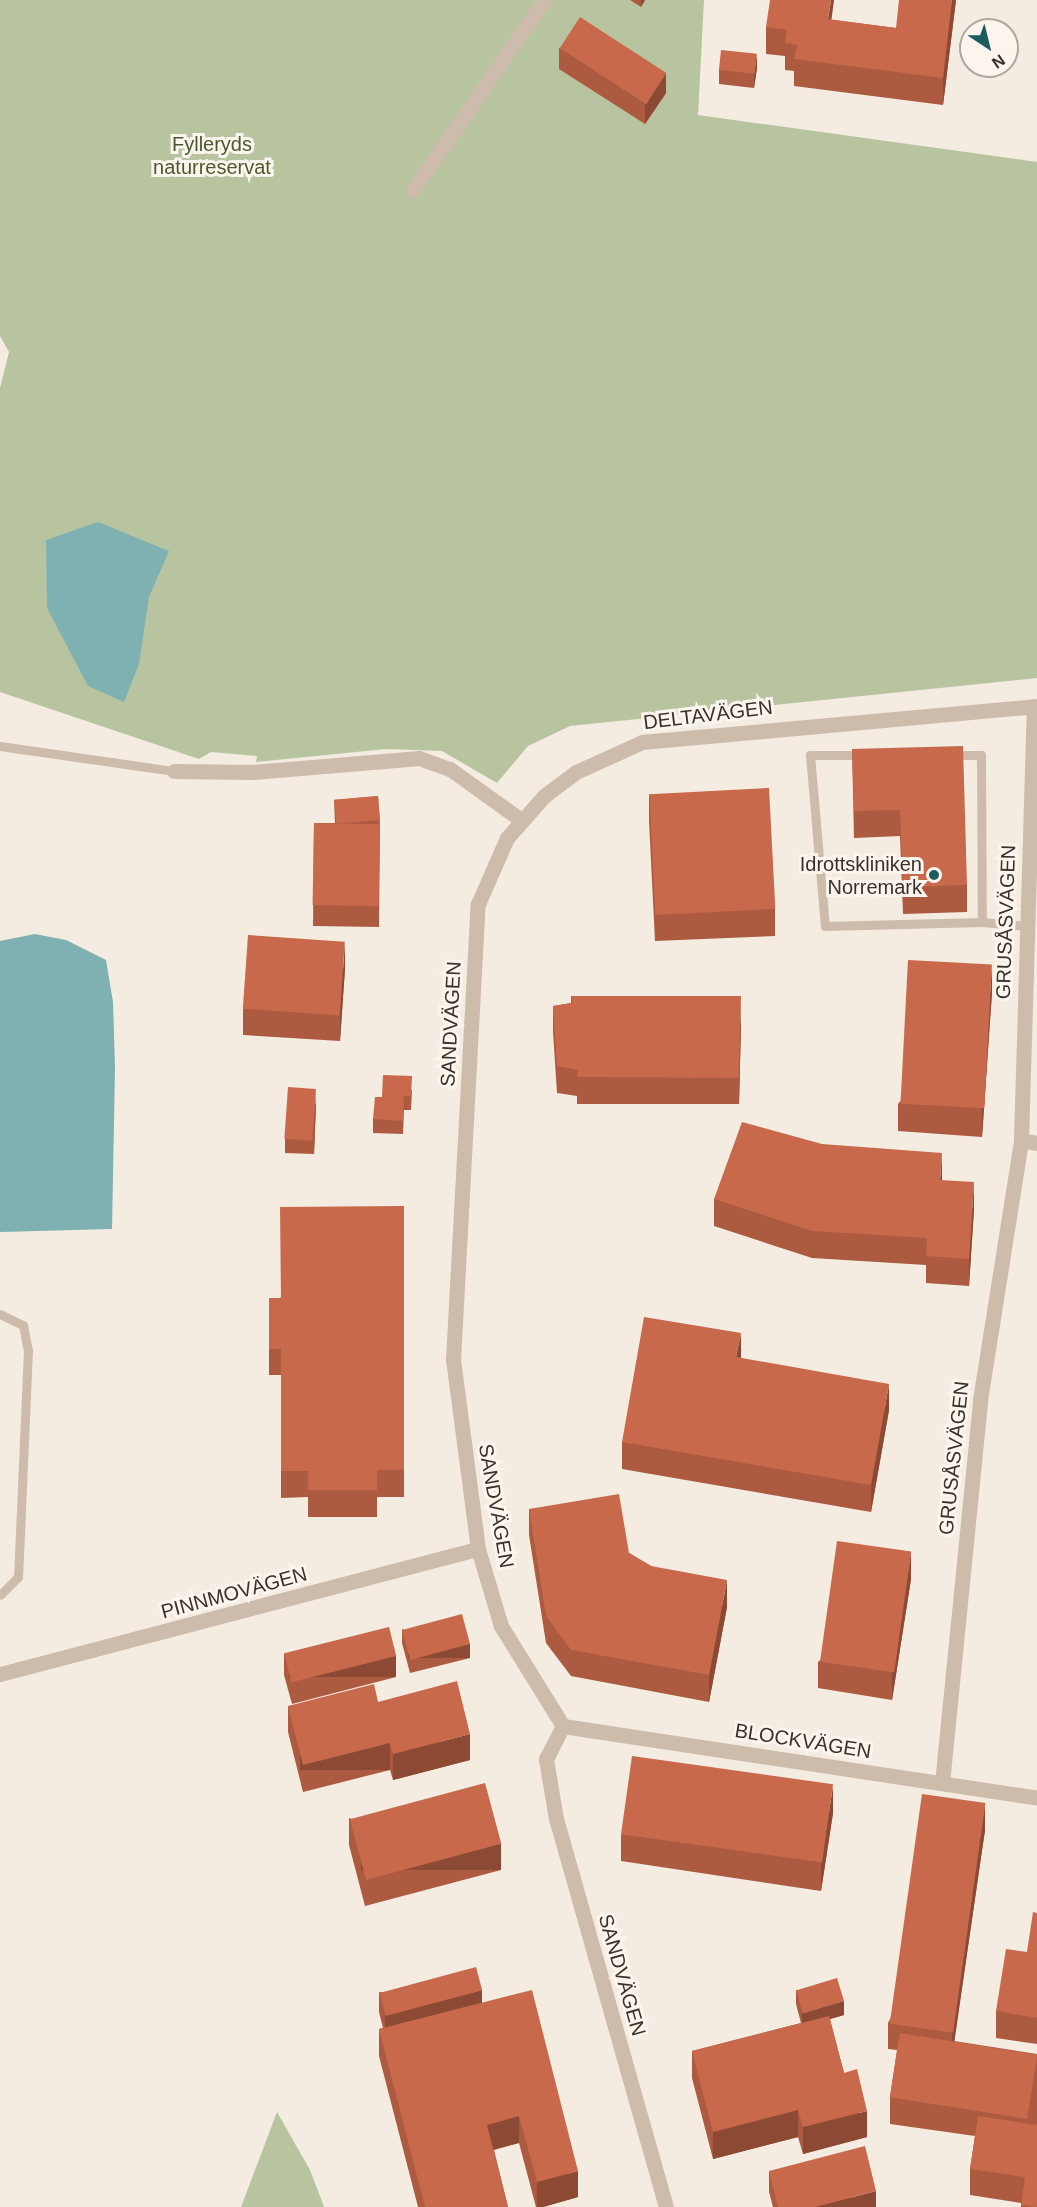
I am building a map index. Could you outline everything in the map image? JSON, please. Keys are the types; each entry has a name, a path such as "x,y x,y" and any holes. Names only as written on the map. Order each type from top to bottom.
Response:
{"street":[{"path":"412,190 544,0"},
{"name":"DELTAVÄGEN","path":"521,820 576,772 642,742 1035,706"},
{"name":"GRUSÅSVÄGEN","path":"942,1784 980,1400 1021,1140 1035,706"},
{"path":"174,771 252,772 419,758 450,769 521,820"},
{"name":"SANDVÄGEN","path":"521,820 507,838 478,904 453,1360 478,1549 501,1626 563,1726 546,1759 556,1819 666,2207"},
{"path":"1021,1140 1037,1143"},
{"name":"PINNMOVÄGEN","path":"0,1674 478,1549"},
{"name":"BLOCKVÄGEN","path":"563,1726 1037,1797"}],"lane":[{"path":"0,746 174,771"},
{"path":"879,755 810,754 825,926 982,921 1027,926"},
{"path":"936,755 981,754 982,921"},
{"path":"0,1314 23,1325 28,1350 18,1577 0,1595"}],"green space":[{"name":"Fylleryds naturreservat","path":"0,0 704,0 698,115 1037,162 1037,678 570,726 528,746 497,783 442,751 386,749 256,762 257,756 211,752 199,759 0,692 0,388 9,352 0,336"},
{"path":"277,2112 310,2170 324,2207 241,2207"}],"water":[{"path":"98,522 169,551 149,597 139,664 124,702 88,686 47,608 46,540"},
{"path":"35,934 66,940 106,960 113,1002 115,1068 112,1229 0,1232 0,941"}],"building":[{"path":"770,0 831,0 828,19 896,28 899,0 952,0 943,78 794,59 797,45 785,43 787,30 766,27"},
{"path":"580,17 666,73 646,104 560,48"},
{"path":"721,50 757,54 755,74 719,70"},
{"name":"Idrottskliniken Norremark","path":"963,746 967,885 903,887 900,810 854,811 852,749"},
{"path":"769,788 775,909 655,915 649,794"},
{"path":"378,796 380,820 336,824 334,800"},
{"path":"314,823 380,824 379,906 313,905"},
{"path":"248,935 345,942 340,1016 243,1009"},
{"path":"908,960 992,964 984,1108 900,1104"},
{"path":"571,996 741,996 739,1078 577,1077 578,1070 557,1066 553,1006 572,1003"},
{"path":"383,1075 412,1076 411,1096 404,1096 403,1121 373,1119 375,1097 382,1097"},
{"path":"288,1087 316,1089 312,1141 284,1139"},
{"path":"742,1122 822,1144 942,1153 940,1180 974,1182 969,1259 926,1256 927,1238 812,1231 714,1199"},
{"path":"404,1206 404,1470 377,1470 377,1490 308,1490 308,1471 281,1471 281,1349 269,1349 269,1298 281,1298 280,1207"},
{"path":"644,1317 741,1333 736,1357 889,1384 871,1485 622,1442"},
{"path":"619,1494 629,1553 651,1566 727,1580 709,1675 571,1650 546,1616 529,1509"},
{"path":"837,1541 911,1551 894,1672 820,1662"},
{"path":"462,1614 470,1644 410,1660 402,1630"},
{"path":"389,1627 396,1656 291,1682 284,1653"},
{"path":"457,1681 470,1734 393,1754 390,1743 303,1765 288,1706 374,1684 378,1702"},
{"path":"632,1756 833,1784 822,1862 621,1834"},
{"path":"485,1783 501,1844 366,1880 350,1819"},
{"path":"922,1794 985,1803 953,2033 890,2024"},
{"path":"1033,1912 1037,1913 1037,2018 996,2011 1006,1949 1027,1952"},
{"path":"476,1967 482,1990 386,2016 379,1993"},
{"path":"837,1978 844,2001 803,2014 796,1991"},
{"path":"532,1990 578,2171 537,2182 519,2116 487,2125 508,2207 425,2207 379,2029"},
{"path":"829,2016 844,2073 857,2069 867,2111 803,2127 798,2110 713,2132 692,2051"},
{"path":"900,2033 1037,2055 1027,2119 890,2097"},
{"path":"978,2116 1037,2125 1037,2207 1021,2205 1025,2177 970,2169"},
{"path":"865,2146 876,2191 815,2207 778,2207 769,2171"}],"place":[{"name":"Idrottskliniken Norremark","path":"934,875"}]}
